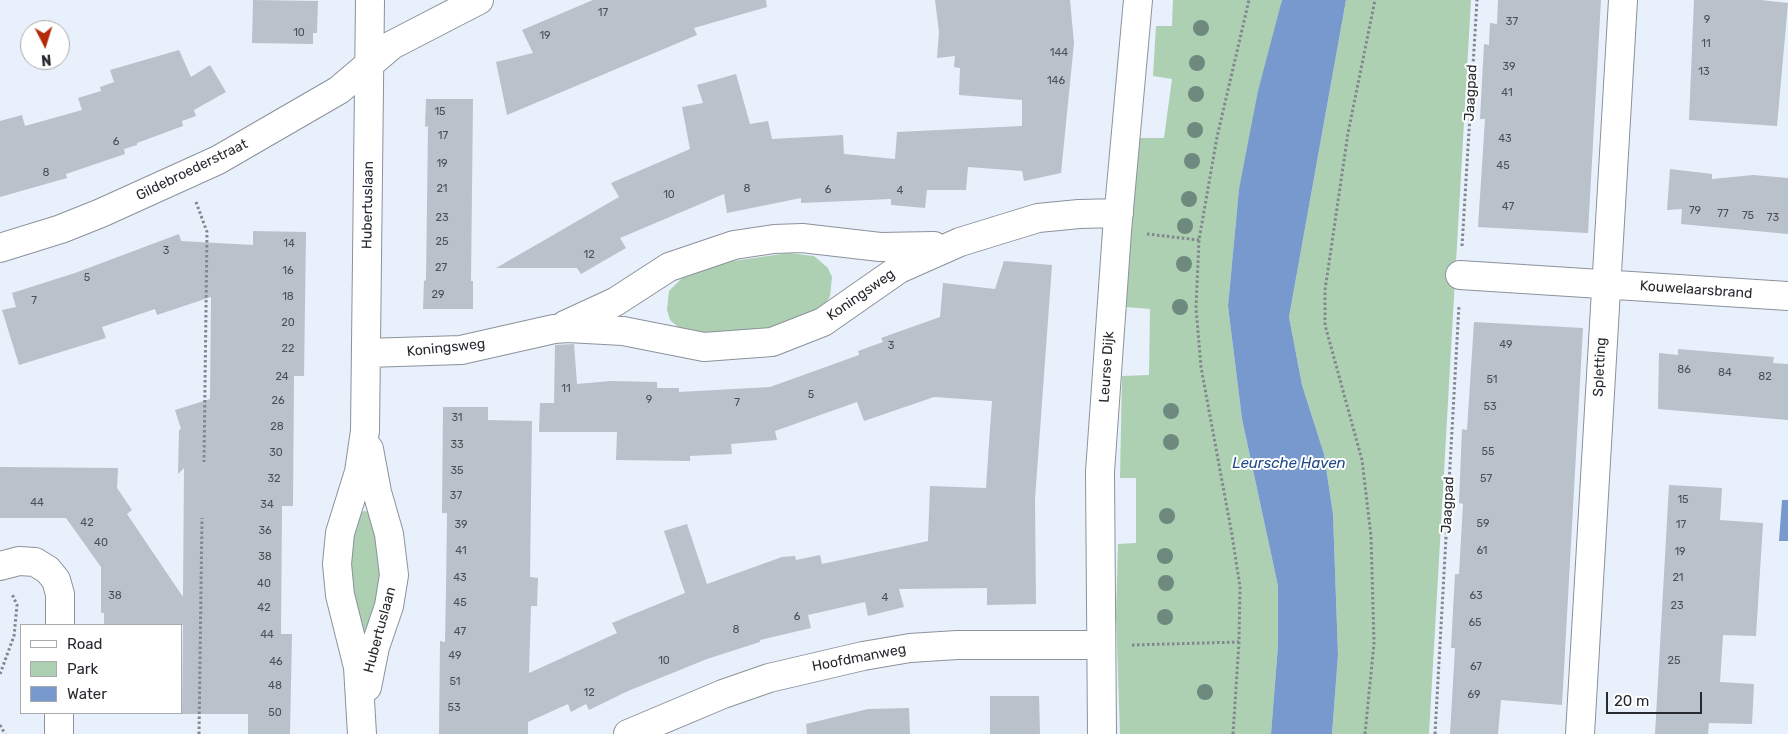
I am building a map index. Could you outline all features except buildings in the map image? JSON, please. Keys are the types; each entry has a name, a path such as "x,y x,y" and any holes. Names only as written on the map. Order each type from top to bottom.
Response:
{"street":[{"name":"Hubertuslaan","path":"363,734 358,667 336,575 340,533 361,462 366,410 370,0"},
{"name":"Gildebroederstraat","path":"0,248 61,229 218,160 328,98 392,45 408,35 479,0"},
{"name":"Leurse Dijk","path":"1102,734 1100,472 1118,222 1138,0"},
{"name":"Spletting","path":"1580,734 1623,0"},
{"name":"Koningsweg","path":"554,329 624,331 704,347 772,342 823,322 899,268 960,242 1038,218 1079,214 1118,222"},
{"name":"Koningsweg","path":"367,353 461,350 554,329 615,302 669,267 696,256 740,243 802,238 893,248 960,242"},
{"path":"1460,275 1605,284"},
{"name":"Kouwelaarsbrand","path":"1605,284 1788,296"},
{"name":"Hubertuslaan","path":"363,734 368,677 389,606 394,575 389,534 371,462 366,410"},
{"path":"4,575 20,561 35,562 48,570 56,580 60,594 60,624"},
{"name":"Hoofdmanweg","path":"628,734 723,694 760,681 862,656 910,648 957,645 1101,645"},
{"path":"59,714 59,734"}],"path":[{"path":"1233,734 1239,642 1240,587 1234,543 1200,367 1196,308 1199,240 1217,137 1249,0"},
{"path":"1364,734 1374,642 1371,536 1362,460 1325,325 1325,290 1348,132 1375,0"},
{"name":"Jaagpad","path":"1435,734 1477,0"},
{"path":"184,176 207,232 204,462"},
{"path":"1118,222 1199,240"},
{"path":"199,734 202,518"},
{"path":"0,674 14,636 17,605 4,575"},
{"path":"1101,645 1239,642"},
{"path":"0,725 5,734"}],"green space":[{"path":"1173,0 1282,0 1239,189 1228,306 1242,419 1278,586 1278,646 1271,734 1120,734 1116,614 1118,544 1136,543 1136,478 1120,478 1122,376 1149,375 1150,309 1126,307 1132,216 1139,138 1164,138 1172,79 1153,76 1156,26 1172,26"},
{"path":"1346,0 1471,0 1429,734 1332,734 1338,655 1333,514 1324,454 1302,385 1289,317"},
{"path":"789,253 814,256 828,268 832,277 830,296 825,305 817,311 772,327 726,335 684,332 670,320 667,310 669,291 682,278 726,262"},
{"path":"360,512 371,513 386,575 369,630 365,631 361,630 343,570"}],"water":[{"name":"Leursche Haven","path":"1282,0 1346,0 1289,317 1302,385 1324,454 1333,514 1338,655 1332,734 1271,734 1278,646 1278,586 1242,419 1228,306 1239,189 1258,91"},
{"path":"1782,500 1788,500 1788,541 1779,541"}]}
